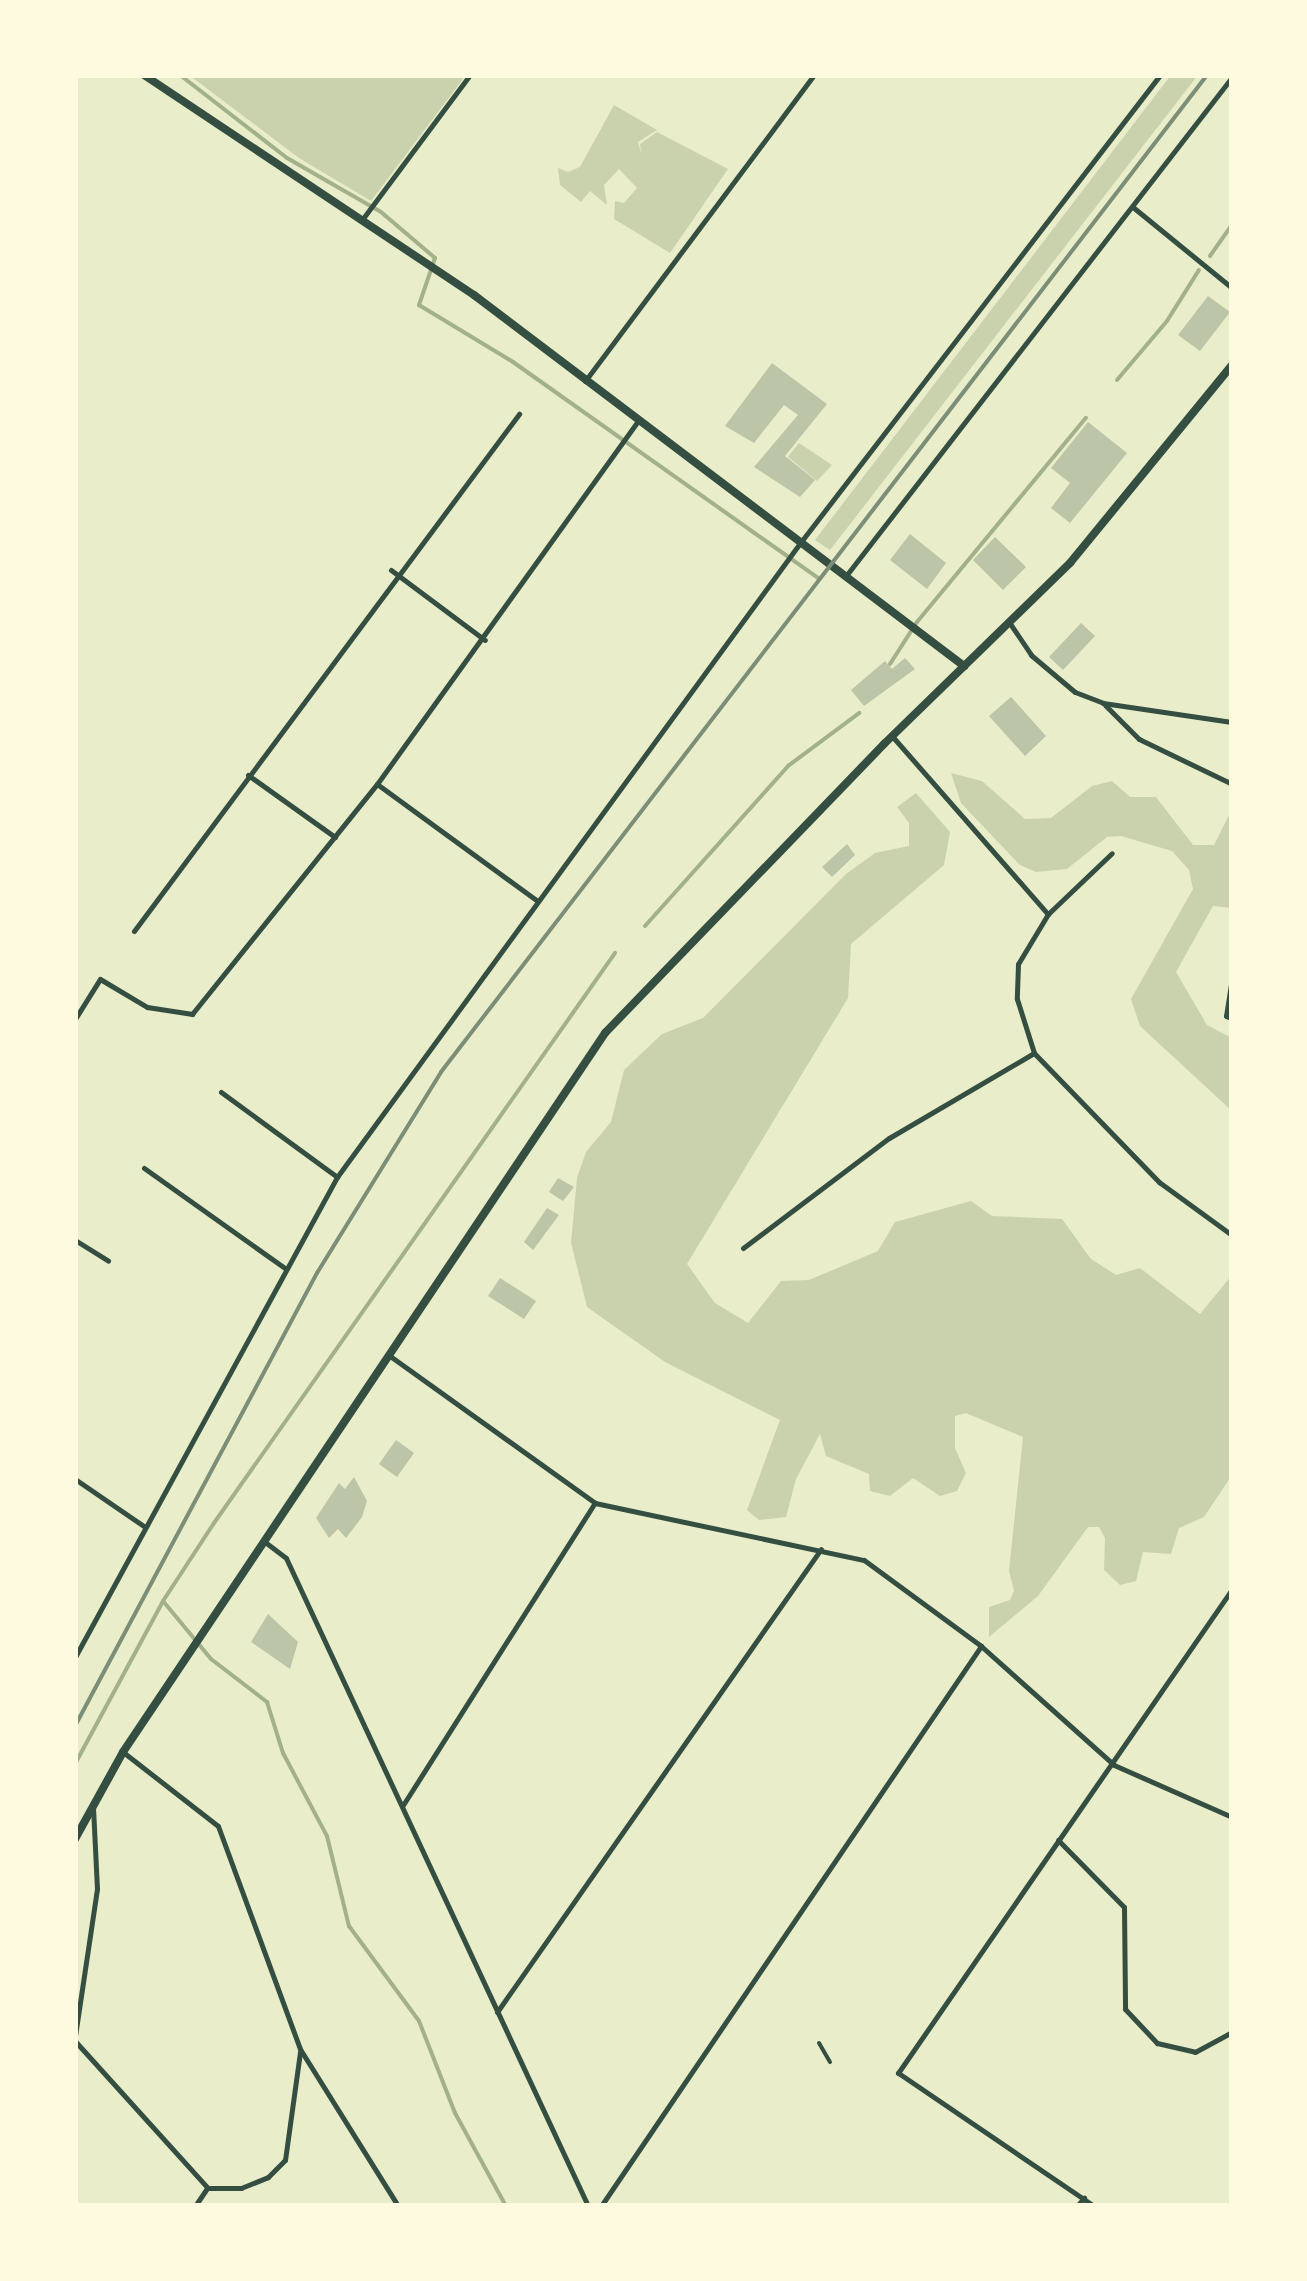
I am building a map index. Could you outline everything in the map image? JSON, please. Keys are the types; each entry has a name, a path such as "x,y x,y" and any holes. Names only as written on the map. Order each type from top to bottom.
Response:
{"main road":[{"path":"144,75 364,217 964,666"},
{"path":"75,1838 124,1752 606,1033 892,736 1070,563 1232,366"}],"street":[{"path":"364,217 470,75"},
{"path":"584,382 814,75"},
{"path":"75,1658 336,1177 800,543 1160,75"},
{"path":"844,578 1232,77"},
{"path":"1134,208 1232,288"},
{"path":"134,930 393,572 519,414"},
{"path":"75,1019 100,979 147,1007 192,1014 377,784 485,640 636,423"},
{"path":"393,572 485,640"},
{"path":"1009,622 1048,672 1103,703 1139,739 1232,784"},
{"path":"1103,703 1232,722"},
{"path":"892,736 1048,914"},
{"path":"248,775 335,837"},
{"path":"377,784 536,900"},
{"path":"1112,853 1048,914 1018,964 1016,999 1034,1053 1159,1182 1232,1234"},
{"path":"1232,978 1226,1016 1232,1018"},
{"path":"742,1248 889,1138 1034,1053"},
{"path":"221,1092 336,1177"},
{"path":"144,1168 286,1269"},
{"path":"75,1240 108,1261"},
{"path":"390,1356 594,1503 864,1560 902,1582 1114,1764 1232,1817"},
{"path":"75,1479 145,1528"},
{"path":"403,1805 594,1503"},
{"path":"265,1542 286,1558 588,2206"},
{"path":"496,2012 821,1549"},
{"path":"1094,2206 898,2073 1232,1589"},
{"path":"601,2206 980,1646"},
{"path":"124,1752 218,1826 300,2049 398,2206"},
{"path":"94,1808 97,1889 75,2038 207,2188 241,2188 268,2177 285,2160 300,2049"},
{"path":"1058,1840 1124,1907 1126,2010 1157,2043 1195,2052 1232,2032"},
{"path":"819,2043 830,2062"},
{"path":"196,2206 207,2188"},
{"path":"1076,2206 1084,2198"}],"green space":[{"path":"189,75 466,75 371,201 299,158"},
{"path":"1171,75 1198,75 830,550 815,540"},
{"path":"614,105 657,130 638,142 641,153 640,144 657,132 728,169 670,253 614,219 615,201 624,203 637,188 619,169 604,185 607,205 590,191 581,202 560,185 558,168 568,172 580,167"},
{"path":"799,443 832,465 817,481 788,457"},
{"path":"951,773 982,781 1025,819 1051,818 1092,786 1112,781 1130,797 1156,797 1193,845 1214,845 1232,809 1232,908 1213,906 1176,972 1207,1025 1232,1038 1232,1111 1140,1026 1131,999 1193,889 1189,870 1172,851 1121,836 1107,837 1067,869 1036,872 1020,865 961,803"},
{"path":"916,793 950,832 944,865 851,944 848,998 687,1264 715,1303 748,1323 781,1281 809,1280 878,1251 895,1222 971,1201 992,1216 1062,1219 1091,1259 1116,1275 1140,1268 1200,1314 1232,1275 1232,1475 1204,1517 1179,1528 1171,1554 1143,1552 1136,1581 1120,1585 1104,1570 1105,1538 1099,1527 1088,1527 1038,1596 989,1637 989,1607 1010,1600 1014,1591 1009,1571 1023,1437 966,1413 955,1416 955,1448 966,1473 957,1491 940,1496 913,1478 890,1496 870,1491 869,1474 826,1456 820,1434 796,1479 786,1517 759,1520 747,1510 780,1420 665,1362 587,1307 571,1243 577,1178 586,1152 611,1122 624,1070 662,1034 703,1018 846,874 875,853 909,846 909,823 897,807"}],"building":[{"path":"1208,296 1230,312 1200,351 1178,335"},
{"path":"772,363 827,404 785,456 815,480 800,497 754,467 798,415 784,405 754,443 725,426"},
{"path":"1088,422 1127,453 1070,523 1051,508 1070,483 1051,468"},
{"path":"910,534 946,563 927,589 890,560"},
{"path":"995,537 1026,567 1003,590 973,560"},
{"path":"1081,623 1095,636 1063,670 1049,657"},
{"path":"905,658 915,669 864,706 851,690 885,661 892,669"},
{"path":"1011,697 1046,736 1025,756 989,716"},
{"path":"847,844 855,855 832,877 822,867"},
{"path":"558,1178 574,1187 563,1201 549,1192"},
{"path":"547,1208 559,1215 533,1250 524,1242"},
{"path":"500,1278 536,1301 524,1319 488,1296"},
{"path":"396,1440 414,1453 397,1477 379,1464"},
{"path":"354,1477 367,1501 362,1517 346,1538 338,1529 329,1538 316,1518 339,1483 345,1489"},
{"path":"268,1614 298,1642 290,1669 251,1642"}],"waterway":[{"path":"180,75 287,158 381,212 435,258 419,305 513,362 819,579"},
{"path":"1210,256 1232,224"},
{"path":"1117,380 1167,321 1199,270"},
{"path":"890,664 917,622 1086,418"},
{"path":"645,926 788,766 859,713"},
{"path":"75,1764 163,1601 214,1523 615,953"},
{"path":"163,1601 211,1659 267,1702 283,1753 327,1836 349,1926 419,2021 455,2113 506,2206"}],"railway":[{"path":"75,1726 317,1273 441,1072 1207,75"}]}
